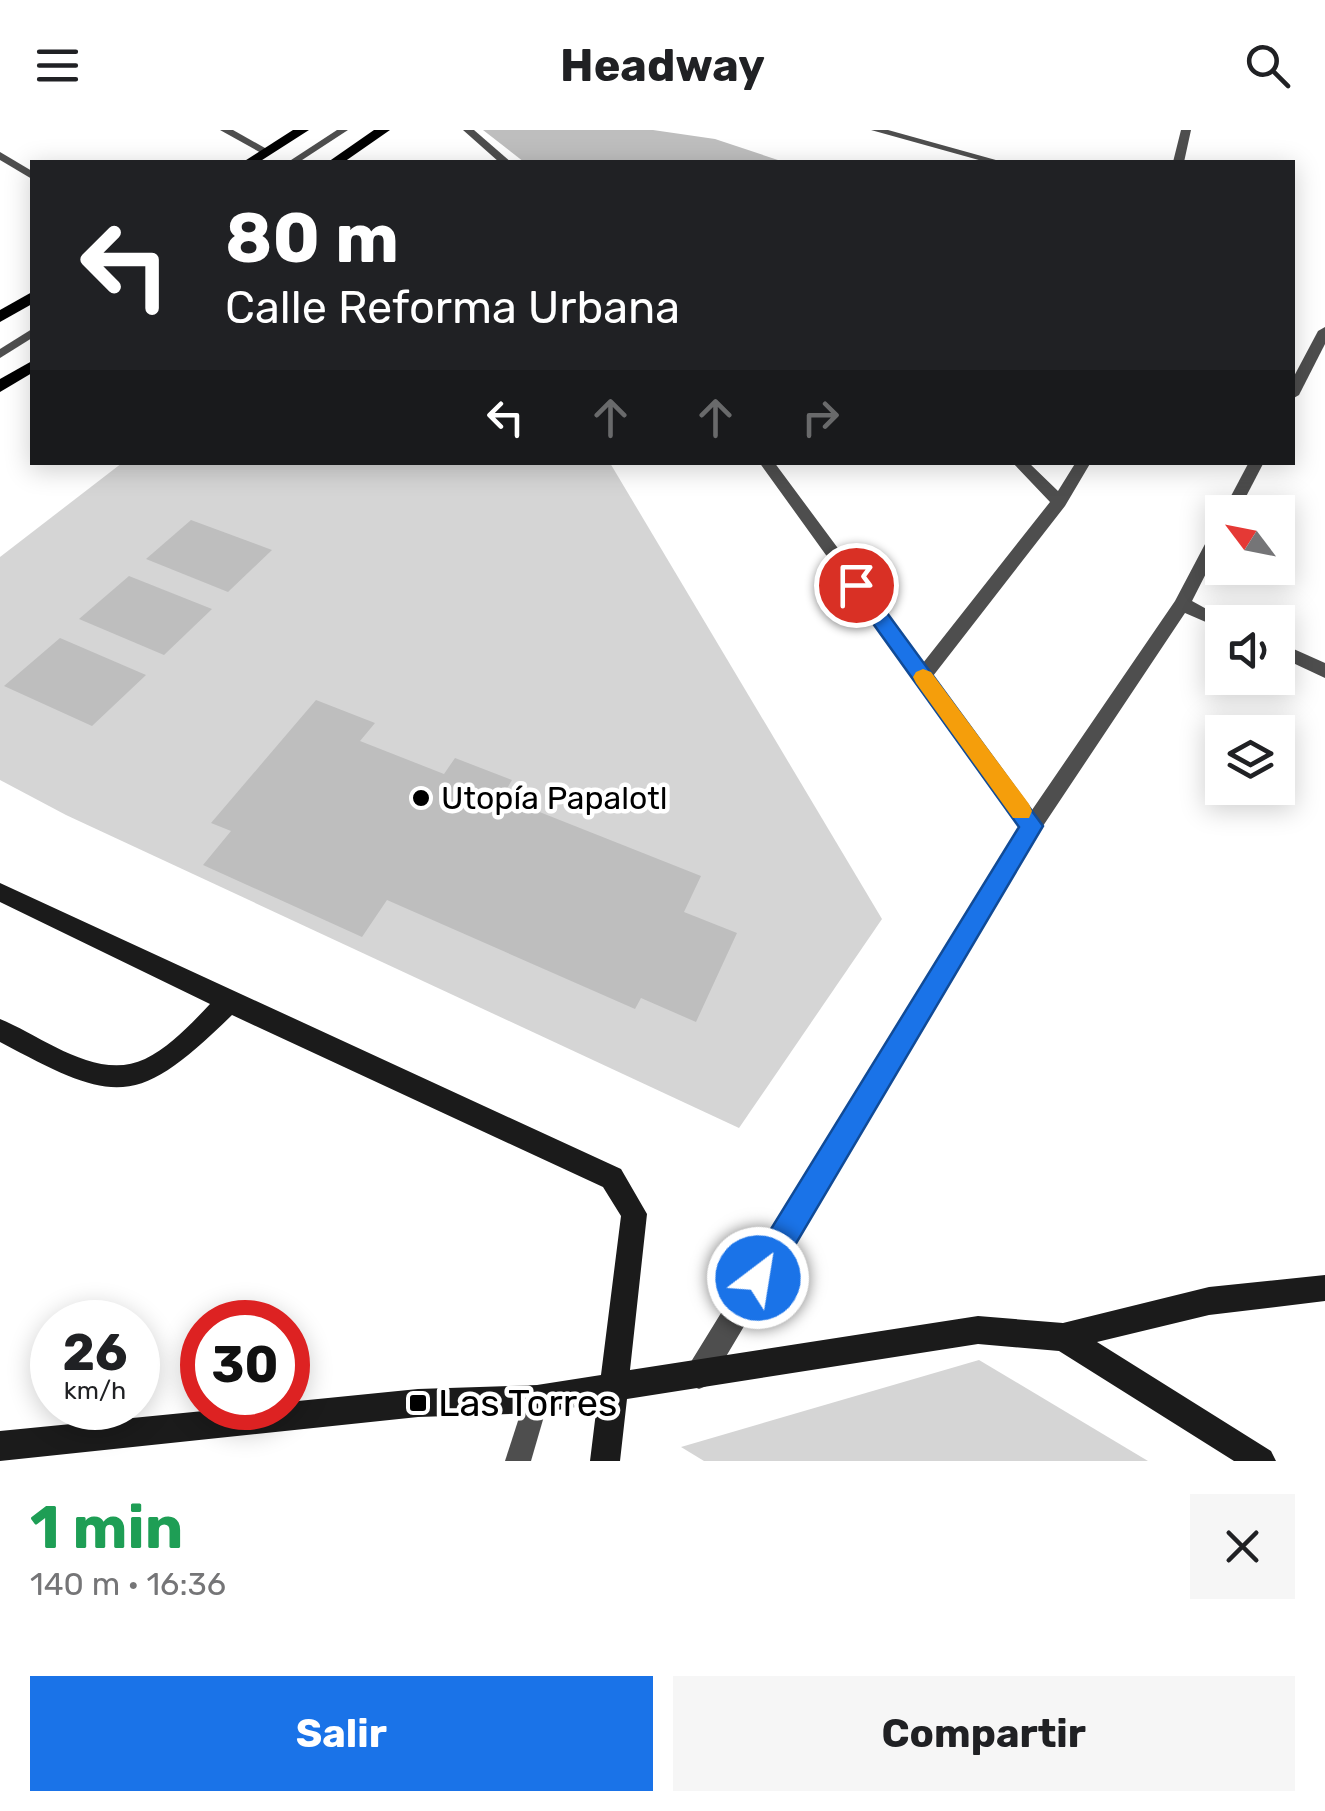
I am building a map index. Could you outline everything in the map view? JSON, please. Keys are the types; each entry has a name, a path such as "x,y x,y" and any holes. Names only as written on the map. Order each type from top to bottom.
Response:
{"main road":[{"path":"253,160 302,130"},
{"path":"338,160 382,130"},
{"path":"0,317 30,298"},
{"path":"0,388 30,367"}],"street":[{"path":"225,130 267,152"},
{"path":"468,130 504,160"},
{"path":"876,130 989,160"},
{"path":"1178,160 1186,130"},
{"path":"0,155 30,175"},
{"path":"1295,390 1325,331"},
{"path":"1310,362 1325,368"},
{"path":"768,465 1032,826"},
{"path":"1022,465 1059,502"},
{"path":"923,676 1059,502 1082,465"},
{"path":"1239,495 1255,465"},
{"path":"699,1375 1032,826 1182,604 1205,560"},
{"path":"1182,604 1205,615"},
{"path":"1295,657 1325,671"},
{"path":"0,892 612,1178 634,1214 605,1461"},
{"path":"0,1030 104,1076 140,1074 172,1053 229,1002"},
{"path":"0,1446 418,1404 537,1400 978,1330 1063,1337 1209,1300 1325,1288"},
{"path":"1063,1337 1261,1461"}],"lane":[{"path":"296,160 343,130"},
{"path":"0,354 30,334"},
{"path":"518,1461 537,1400"}],"shaded area":[{"name":"Utopía Papalotl","path":"119,465 611,465 882,919 739,1128 66,815 0,780 0,557"},
{"path":"979,1360 1148,1461 704,1461 681,1447"}],"building":[{"path":"483,130 653,130 715,139 778,160 521,160"},
{"path":"191,520 272,550 228,592 146,559"},
{"path":"129,576 212,609 164,655 79,619"},
{"path":"60,638 146,675 92,726 4,686"},
{"path":"316,700 375,723 360,741 444,774 455,758 512,780 502,797 701,876 684,912 737,933 696,1022 641,998 635,1009 387,900 362,937 203,865 231,831 211,823"}],"slow traffic":[{"path":"923,677 1021,811"}],"place":[{"name":"Utopía Papalotl","path":"421,798"},
{"name":"Las Torres","path":"418,1403"}],"route":[{"path":"758,1278 1032,826 856,585"}]}
